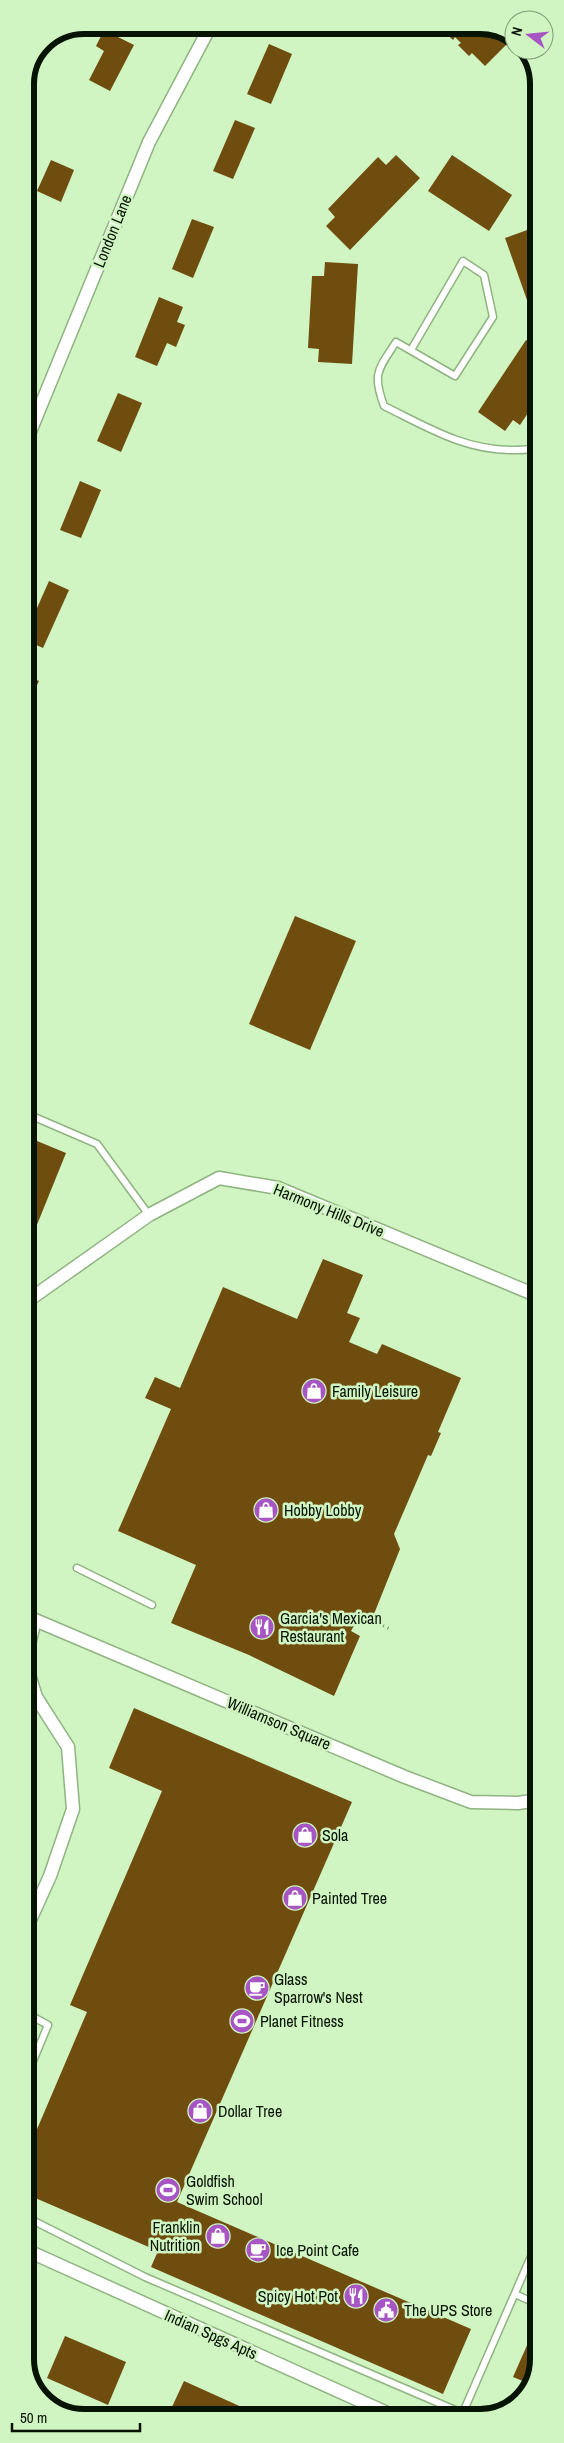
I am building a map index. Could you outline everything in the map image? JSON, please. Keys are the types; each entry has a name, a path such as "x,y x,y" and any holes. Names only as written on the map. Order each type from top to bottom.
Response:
{"street":[{"name":"London Lane","path":"34,422 149,142 206,34"},
{"name":"Harmony Hills Drive","path":"34,1296 149,1215 219,1178 278,1188 530,1293"},
{"name":"Williamson Square","path":"34,1619 405,1777 471,1802 518,1803 530,1801"},
{"path":"34,1690 36,1697 68,1747 73,1809 50,1876 34,1912"},
{"name":"Indian Spgs Apts","path":"34,2254 378,2409"}],"lane":[{"path":"410,350 463,261 484,275 493,317 455,376 396,342 381,365 376,384 384,406 460,443 497,450 530,450"},
{"path":"34,1116 98,1144 149,1215"},
{"path":"77,1568 152,1605"},
{"path":"34,2017 48,2025 34,2059"},
{"path":"34,2221 145,2277 447,2409"},
{"path":"464,2409 514,2294 530,2264"},
{"path":"514,2294 530,2301"}],"path":[{"path":"365,1617 392,1630"}],"building":[{"path":"102,34 112,34 134,45 110,91 89,80 104,51 96,46"},
{"path":"446,34 490,35 504,40 504,47 485,66 472,53 469,56 458,45 461,43 455,37 453,40"},
{"path":"269,44 292,54 271,104 247,94"},
{"path":"235,120 255,128 233,179 213,171"},
{"path":"396,155 420,178 350,250 326,226 335,217 328,209 378,157 386,165"},
{"path":"452,155 512,195 489,231 428,191"},
{"path":"51,160 74,170 61,202 37,191"},
{"path":"192,219 214,227 193,278 172,269"},
{"path":"530,229 530,308 505,238"},
{"path":"325,262 358,264 352,364 318,362 319,349 308,348 312,276 324,276"},
{"path":"159,297 183,307 177,322 185,325 176,347 167,343 157,366 135,357"},
{"path":"526,340 530,343 530,410 520,425 513,420 505,431 478,412"},
{"path":"118,393 142,403 121,452 97,441"},
{"path":"80,481 101,490 81,538 60,530"},
{"path":"49,581 69,590 43,648 34,644 34,615"},
{"path":"34,679 39,681 34,691"},
{"path":"295,916 356,941 310,1050 249,1024"},
{"path":"34,1140 66,1153 34,1232"},
{"path":"323,1259 363,1275 347,1313 360,1318 349,1342 377,1354 382,1344 461,1378 438,1432 441,1433 431,1456 428,1455 394,1534 400,1549 374,1614 356,1622 351,1631 360,1636 334,1696 249,1655 171,1623 196,1565 118,1531 171,1409 145,1398 155,1377 180,1388 223,1287 297,1319"},
{"path":"134,1708 352,1802 177,2202 471,2329 443,2394 151,2267 158,2251 34,2197 34,2136 87,2012 70,2005 162,1791 109,1768"},
{"path":"65,2336 126,2362 108,2405 47,2378"},
{"path":"530,2339 528,2376 525,2382 513,2377"},
{"path":"184,2381 246,2409 171,2409"}],"place":[{"name":"Family Leisure","path":"314,1391"},
{"name":"Hobby Lobby","path":"266,1510"},
{"name":"Garcia's Mexican Restaurant","path":"262,1627"},
{"name":"Sola","path":"305,1835"},
{"name":"Painted Tree","path":"295,1898"},
{"name":"Glass Sparrow's Nest","path":"257,1988"},
{"name":"Planet Fitness","path":"242,2021"},
{"name":"Dollar Tree","path":"200,2111"},
{"name":"Goldfish Swim School","path":"168,2190"},
{"name":"Franklin Nutrition","path":"218,2236"},
{"name":"Ice Point Cafe","path":"258,2250"},
{"name":"Spicy Hot Pot","path":"356,2296"},
{"name":"The UPS Store","path":"386,2310"}]}
